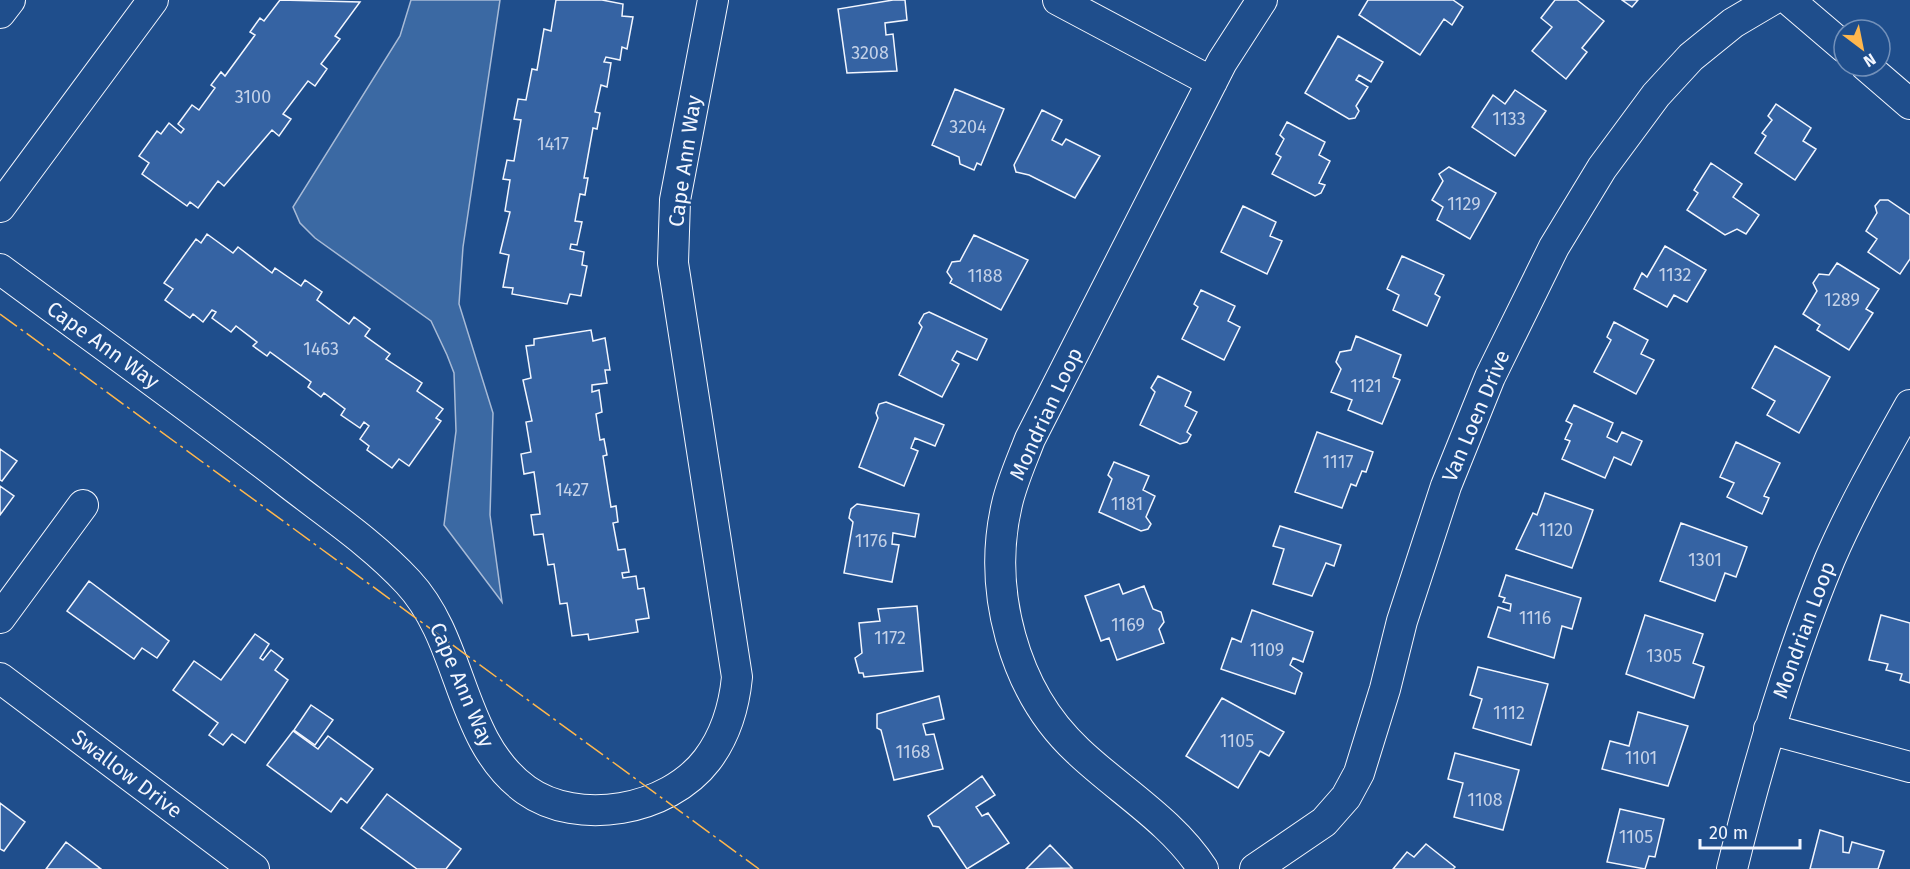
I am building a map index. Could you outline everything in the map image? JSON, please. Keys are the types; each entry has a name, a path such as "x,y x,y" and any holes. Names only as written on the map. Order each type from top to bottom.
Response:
{"street":[{"path":"0,14 10,0"},
{"path":"0,207 153,0"},
{"name":"Cape Ann Way","path":"0,269 246,450 387,561 411,585 436,621 482,739 499,765 527,791 561,806 592,810 617,809 654,799 683,783 706,761 726,728 734,704 737,677 673,263 675,200 713,0"},
{"path":"1058,0 1212,82"},
{"name":"Mondrian Loop","path":"1203,869 1166,826 1076,750 1047,714 1024,674 1012,642 1001,585 1001,539 1007,503 1030,440 1212,82 1262,0"},
{"name":"Van Loen Drive","path":"1255,869 1324,822 1346,797 1359,773 1385,689 1402,621 1446,486 1490,376 1554,247 1602,168 1656,95 1690,57 1733,24 1772,0"},
{"path":"1789,0 1832,37"},
{"path":"1880,78 1910,104"},
{"name":"Mondrian Loop","path":"1732,869 1769,729 1791,660 1830,559 1867,481 1910,405"},
{"path":"0,618 83,505"},
{"name":"Swallow Drive","path":"0,678 254,869"},
{"path":"1769,729 1910,767"}],"water":[{"path":"411,0 500,0 463,247 459,304 493,413 490,515 502,602 444,525 456,431 454,373 431,321 315,238 300,223 293,207 400,36"}],"building":[{"path":"280,0 360,2 335,36 340,39 321,64 327,69 315,86 308,81 283,114 291,119 279,136 272,130 224,186 218,181 198,208 190,202 187,206 142,174 149,163 139,156 157,131 161,134 169,123 181,133 184,129 178,124 192,105 199,110 215,88 211,85 221,72 225,76 255,35 250,32 260,18 264,21"},
{"path":"556,0 602,0 623,4 622,16 633,17 627,49 622,47 620,60 606,57 604,62 611,63 607,87 601,85 595,112 600,113 597,129 593,128 584,178 588,178 585,195 580,194 575,221 582,222 577,245 571,244 570,249 584,252 582,265 587,266 581,296 570,294 567,304 512,294 513,288 503,287 509,255 500,253 510,212 505,211 510,180 503,179 507,160 514,161 521,120 514,119 518,99 526,100 532,69 537,70 544,29 551,31"},
{"path":"905,0 907,20 885,23 886,35 893,34 897,71 847,73 838,9"},
{"path":"1368,0 1453,0 1463,7 1452,25 1444,19 1420,55 1359,15"},
{"path":"1555,0 1577,0 1604,21 1582,48 1587,52 1566,79 1532,51 1552,27 1541,18"},
{"path":"1622,0 1638,0 1632,7"},
{"path":"1338,36 1383,62 1371,82 1359,75 1356,80 1368,87 1356,106 1359,111 1355,118 1349,119 1305,93"},
{"path":"955,89 1004,109 981,165 977,163 974,170 960,164 959,157 932,145"},
{"path":"1515,90 1546,111 1515,156 1472,127 1493,95 1505,104"},
{"path":"1776,104 1811,128 1803,141 1816,149 1795,180 1755,153 1766,136 1762,133 1772,120 1768,116"},
{"path":"1042,110 1062,120 1052,140 1062,145 1066,139 1100,156 1075,198 1029,175 1016,172 1014,165"},
{"path":"1287,122 1325,142 1319,155 1330,161 1319,183 1325,185 1321,193 1315,196 1272,174 1281,157 1276,154 1284,139 1280,135"},
{"path":"1711,163 1742,184 1733,197 1759,215 1746,234 1737,229 1725,235 1687,210 1698,193 1694,190"},
{"path":"1449,167 1496,193 1470,239 1437,220 1443,207 1432,200 1443,181 1439,174"},
{"path":"1880,200 1888,200 1910,215 1910,259 1900,274 1868,252 1877,239 1866,231 1877,213 1875,206"},
{"path":"1243,206 1276,222 1270,236 1282,241 1267,274 1221,252"},
{"path":"207,234 233,253 238,247 272,273 275,268 301,286 305,280 322,292 317,300 349,324 354,317 370,329 365,336 390,354 386,359 422,383 417,391 443,409 436,418 441,421 409,466 399,459 392,468 367,450 369,446 360,439 369,426 364,422 360,428 341,415 345,409 324,393 321,397 308,387 311,382 270,352 267,356 253,346 257,342 236,326 231,332 212,318 216,312 212,310 203,322 193,314 190,318 165,300 173,289 164,283 196,239 201,243"},
{"path":"974,235 1028,260 1001,310 950,283 952,279 947,272 952,262 960,261"},
{"path":"1665,246 1706,270 1687,302 1674,295 1667,307 1634,289 1642,273 1647,277"},
{"path":"1402,256 1444,275 1435,294 1440,297 1427,326 1393,310 1399,295 1387,289"},
{"path":"1837,263 1879,289 1866,309 1873,313 1849,350 1817,330 1820,325 1803,314 1817,291 1813,283 1819,274 1829,275"},
{"path":"1201,290 1235,306 1228,321 1240,327 1224,360 1182,339 1198,307 1194,304"},
{"path":"929,312 987,339 977,360 957,351 952,360 959,364 942,397 899,375 922,327 919,323 924,314"},
{"path":"1614,322 1648,340 1641,354 1654,360 1636,394 1594,372 1611,340 1607,337"},
{"path":"591,330 593,341 605,338 610,370 605,370 607,383 592,385 592,392 599,390 602,412 596,414 600,440 604,439 607,455 603,456 611,507 616,506 618,522 613,523 618,550 625,549 629,572 622,573 623,578 636,576 638,589 644,588 649,618 636,620 638,632 589,640 588,634 572,636 567,603 560,604 554,564 548,565 543,534 534,535 531,515 540,514 534,472 524,474 521,454 531,452 526,422 532,421 523,380 531,378 526,346 534,345 534,339"},
{"path":"1356,336 1401,355 1393,377 1400,380 1382,424 1348,410 1352,400 1331,392 1341,369 1336,362 1340,352 1351,350"},
{"path":"1775,346 1830,377 1799,433 1767,415 1775,401 1752,388"},
{"path":"1158,376 1191,392 1185,406 1197,412 1187,432 1191,435 1187,442 1180,444 1140,425 1155,392 1151,388"},
{"path":"886,402 944,425 935,446 915,438 911,448 918,451 904,486 859,467 878,418 876,413 879,404"},
{"path":"1574,405 1613,423 1607,437 1617,442 1622,432 1642,441 1631,465 1614,457 1605,478 1562,459 1570,441 1565,439 1572,424 1566,421"},
{"path":"1317,432 1373,452 1366,472 1362,471 1356,486 1351,484 1342,508 1295,492"},
{"path":"1736,442 1780,463 1764,496 1769,498 1762,514 1727,497 1734,483 1720,477"},
{"path":"0,449 17,461 2,481 0,480"},
{"path":"1114,462 1149,476 1143,490 1155,496 1146,517 1151,524 1148,529 1141,531 1099,512 1112,479 1108,475"},
{"path":"0,486 14,496 0,515"},
{"path":"1545,493 1593,510 1572,568 1516,549 1533,513 1537,515"},
{"path":"857,504 919,514 915,537 893,533 892,544 899,545 892,582 844,573 853,522 849,518 851,509"},
{"path":"1681,523 1747,547 1736,577 1725,573 1715,601 1660,581"},
{"path":"1280,526 1341,545 1334,566 1326,563 1312,596 1273,584 1284,549 1273,546"},
{"path":"1506,575 1581,598 1572,629 1562,626 1554,658 1488,637 1498,607 1510,611 1511,604 1503,602 1505,598 1499,596"},
{"path":"89,581 169,641 157,658 142,648 134,659 67,611"},
{"path":"1119,584 1123,594 1144,586 1153,609 1161,612 1164,622 1159,629 1164,643 1117,660 1109,638 1101,641 1085,596"},
{"path":"917,606 923,671 864,677 863,673 859,673 855,658 862,653 859,623 880,621 878,609"},
{"path":"1252,610 1313,632 1303,662 1293,658 1290,665 1302,673 1295,694 1221,669 1232,638 1241,642"},
{"path":"1645,615 1703,634 1693,663 1704,667 1694,698 1626,674"},
{"path":"1881,615 1910,623 1910,683 1900,680 1902,674 1886,670 1888,664 1869,660"},
{"path":"255,634 269,644 260,658 263,660 271,650 283,659 275,670 288,680 245,743 232,734 223,745 209,735 218,723 173,690 194,661 221,680"},
{"path":"1478,667 1548,684 1531,745 1473,728 1482,699 1470,695"},
{"path":"939,696 944,719 923,724 926,735 934,734 943,769 894,780 881,730 877,728 877,714"},
{"path":"1222,698 1284,732 1269,756 1260,751 1238,788 1186,756"},
{"path":"311,705 333,720 315,745 294,730"},
{"path":"1638,712 1688,726 1668,786 1602,769 1610,741 1629,746"},
{"path":"293,731 318,749 328,736 373,769 347,803 341,798 331,812 267,765"},
{"path":"1455,753 1519,770 1503,830 1454,817 1463,783 1448,779"},
{"path":"982,776 995,795 976,807 982,816 988,813 1009,843 967,869 939,827 933,826 928,816"},
{"path":"387,794 461,849 446,869 417,869 361,828"},
{"path":"0,803 25,822 4,851 0,849"},
{"path":"1620,809 1664,819 1655,857 1649,856 1645,869 1607,862"},
{"path":"1820,830 1843,837 1843,852 1849,853 1852,842 1884,851 1878,869 1810,869"},
{"path":"66,842 101,869 46,869"},
{"path":"1426,844 1455,867 1453,869 1393,869 1407,852 1414,857"},
{"path":"1050,845 1072,868 1026,869"}],"power":[{"path":"0,314 759,869"}]}
